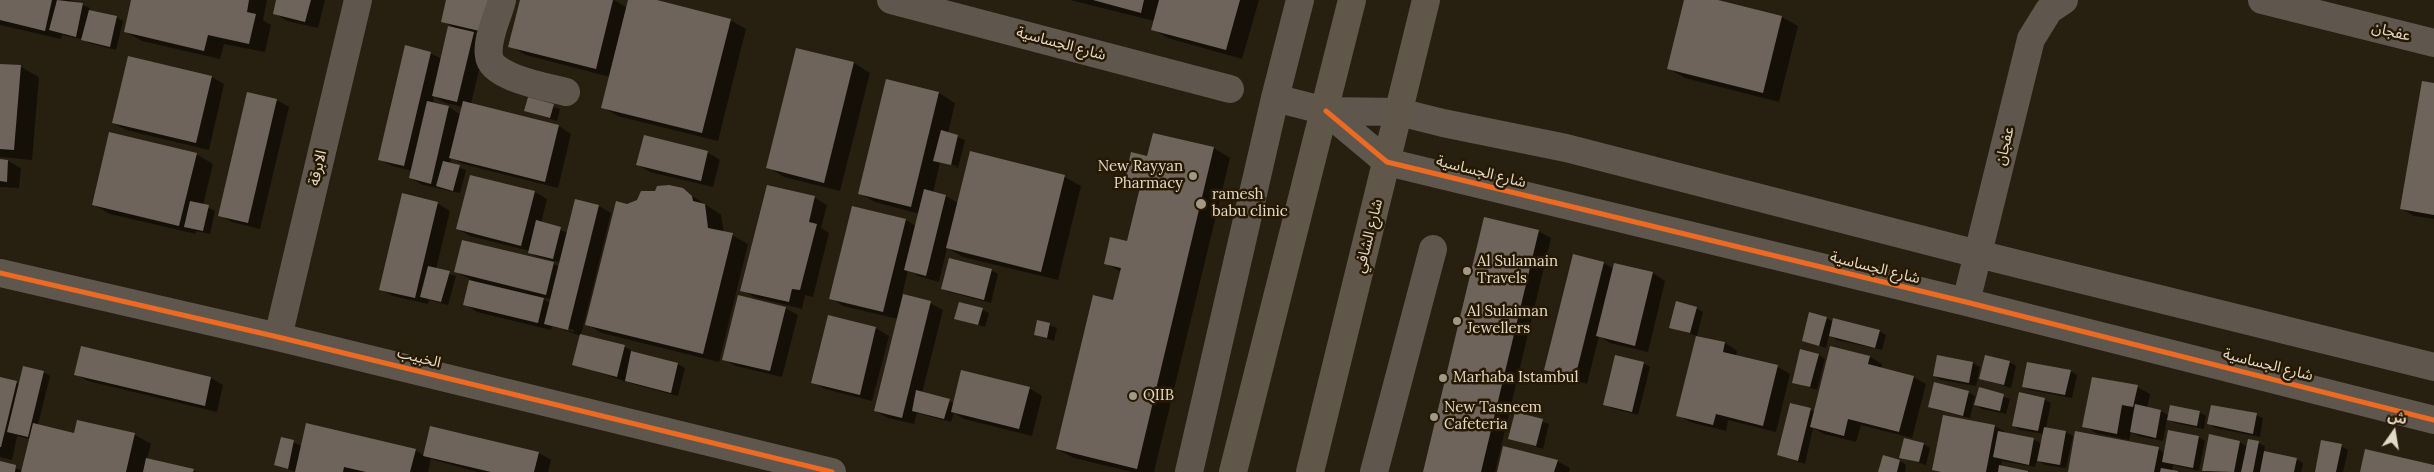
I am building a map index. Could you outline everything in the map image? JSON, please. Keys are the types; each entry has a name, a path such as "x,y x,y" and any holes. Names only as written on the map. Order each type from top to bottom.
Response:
{"main road":[{"path":"1230,468 1326,111 1352,0"},
{"name":"شارع الشافي","path":"1310,472 1426,0"}],"street":[{"name":"الابرقة","path":"278,336 358,0"},
{"path":"502,0 489,47 488,58 494,68 504,74 566,92"},
{"name":"شارع الجساسية","path":"891,0 1230,89"},
{"path":"1189,472 1275,98 1300,0"},
{"name":"عفجان","path":"1966,302 2031,39 2049,10 2064,0"},
{"name":"عفجان","path":"2262,0 2434,43"},
{"path":"1275,98 1326,111 1400,112 1443,123 1566,148 1978,254 2434,367"},
{"name":"شارع الجساسية","path":"1326,111 1387,162 1966,302 2434,420"},
{"path":"1374,472 1432,249"},
{"name":"الخبيب","path":"0,273 278,336 832,472"}],"building":[{"path":"0,0 52,0 45,31 0,20"},
{"path":"57,0 83,3 76,37 49,30"},
{"path":"131,0 249,0 247,12 256,14 249,44 208,35 204,51 124,32"},
{"path":"276,0 311,0 305,22 273,14"},
{"path":"446,0 492,0 484,32 441,22"},
{"path":"520,0 613,0 596,69 508,47"},
{"path":"628,0 657,0 731,19 702,133 601,108"},
{"path":"1093,0 1144,0 1141,13"},
{"path":"1159,0 1240,0 1226,50 1151,30"},
{"path":"1684,0 1718,0 1782,16 1763,93 1667,69"},
{"path":"89,10 117,16 110,47 81,40"},
{"path":"448,26 474,32 457,102 432,96"},
{"path":"405,45 431,52 404,166 378,160"},
{"path":"796,48 854,62 824,183 766,168"},
{"path":"128,56 212,76 196,143 112,123"},
{"path":"0,64 21,65 14,150 0,149"},
{"path":"886,79 939,92 911,207 858,194"},
{"path":"2422,81 2434,83 2434,215 2400,209"},
{"path":"247,92 277,99 248,223 218,216"},
{"path":"528,97 554,104 550,118 524,111"},
{"path":"427,101 449,106 431,184 409,178"},
{"path":"463,101 559,125 545,182 449,158"},
{"path":"941,130 958,135 951,165 933,161"},
{"path":"109,132 197,153 179,226 92,205"},
{"path":"1153,133 1214,147 1137,469 1056,449 1093,295 1113,300 1121,268 1104,264 1110,237 1127,241 1141,183 1125,179 1131,152 1147,156"},
{"path":"644,135 708,151 701,181 636,165"},
{"path":"970,151 1065,175 1041,272 946,248"},
{"path":"0,159 8,160 7,182 0,181"},
{"path":"443,161 460,165 453,191 436,186"},
{"path":"470,175 535,191 521,246 456,229"},
{"path":"669,185 683,188 692,196 693,201 705,204 708,228 733,233 703,354 585,325 616,201 627,204 637,200 641,191 655,191 657,186"},
{"path":"767,185 815,196 809,222 817,224 800,290 792,289 789,302 740,291"},
{"path":"924,189 946,195 926,276 904,270"},
{"path":"402,193 438,202 415,298 379,290"},
{"path":"575,199 599,205 568,330 544,324"},
{"path":"190,201 209,205 203,231 184,227"},
{"path":"852,206 906,219 883,312 829,299"},
{"path":"1484,217 1539,230 1481,472 1423,472"},
{"path":"536,220 561,227 553,259 528,253"},
{"path":"462,240 554,262 546,295 454,272"},
{"path":"1573,254 1604,262 1575,378 1544,370"},
{"path":"949,258 992,269 984,300 941,289"},
{"path":"1614,263 1653,272 1635,346 1596,336"},
{"path":"428,266 450,271 441,302 420,297"},
{"path":"469,280 544,298 538,323 463,305"},
{"path":"903,294 931,301 902,418 874,411"},
{"path":"738,295 786,307 770,371 722,360"},
{"path":"1676,301 1697,307 1690,333 1669,328"},
{"path":"959,302 983,308 978,325 954,319"},
{"path":"1809,312 1827,317 1819,346 1802,341"},
{"path":"828,315 876,327 860,395 811,383"},
{"path":"1833,318 1880,330 1875,348 1829,336"},
{"path":"1037,320 1050,323 1047,338 1034,335"},
{"path":"580,334 625,345 617,377 572,365"},
{"path":"1696,336 1725,342 1723,352 1778,365 1763,426 1716,414 1713,425 1676,416"},
{"path":"81,346 211,377 205,406 74,375"},
{"path":"1830,346 1870,356 1868,364 1914,376 1899,432 1848,419 1844,436 1810,427"},
{"path":"1800,349 1819,354 1810,387 1792,383"},
{"path":"631,351 678,363 671,393 625,381"},
{"path":"1615,355 1644,362 1632,412 1603,405"},
{"path":"1937,355 1973,362 1969,383 1933,376"},
{"path":"1985,355 2010,361 2004,385 1979,379"},
{"path":"2027,362 2071,370 2065,395 2022,387"},
{"path":"23,366 44,371 28,437 7,432"},
{"path":"961,370 1030,387 1019,429 951,412"},
{"path":"0,377 17,381 1,447 0,447"},
{"path":"2092,377 2138,385 2133,407 2122,405 2117,434 2082,427"},
{"path":"1934,382 1969,391 1963,416 1928,407"},
{"path":"1979,387 2004,394 2000,411 1974,405"},
{"path":"916,390 950,399 944,419 912,411"},
{"path":"2019,392 2045,398 2038,431 2012,426"},
{"path":"1790,403 1811,408 1798,461 1777,455"},
{"path":"2135,404 2161,410 2156,438 2130,432"},
{"path":"2170,405 2200,411 2197,426 2167,420"},
{"path":"2211,405 2257,413 2253,434 2207,424"},
{"path":"1515,412 1543,419 1536,446 1508,439"},
{"path":"1943,415 1995,425 1986,472 1941,472 1932,470"},
{"path":"77,420 135,433 126,472 21,472 33,423 74,433"},
{"path":"306,423 416,449 410,472 366,472 344,467 343,472 295,472"},
{"path":"430,426 539,452 534,472 491,472 423,456"},
{"path":"2044,427 2066,431 2060,465 2037,461"},
{"path":"2168,430 2199,436 2193,468 2162,462"},
{"path":"1998,431 2034,438 2029,465 1993,457"},
{"path":"2075,431 2159,447 2154,472 2068,472"},
{"path":"2209,434 2240,441 2234,472 2202,471"},
{"path":"281,437 294,440 288,469 274,465"},
{"path":"1904,438 1924,443 1919,462 1899,458"},
{"path":"2248,439 2259,441 2253,472 2241,472"},
{"path":"2321,440 2342,444 2336,472 2315,472"},
{"path":"1503,446 1558,460 1554,472 1497,472"},
{"path":"2365,449 2434,465 2434,472 2360,472"},
{"path":"2264,451 2297,458 2294,472 2260,472"},
{"path":"1883,455 1900,460 1897,472 1878,472"},
{"path":"146,458 194,469 193,472 143,472"},
{"path":"0,461 16,465 15,472 0,472"},
{"path":"1999,465 2028,471 2028,472 1998,472"},
{"path":"2161,468 2178,471 2178,472 2160,472"}],"cycle path":[{"path":"1326,111 1387,162 1966,302 2434,420"},
{"path":"0,273 278,337 832,472"}],"place":[{"name":"New Rayyan Pharmacy","path":"1193,176"},
{"name":"ramesh babu clinic","path":"1201,204"},
{"name":"Al Sulamain Travels","path":"1467,271"},
{"name":"Al Sulaiman Jewellers","path":"1457,321"},
{"name":"Marhaba Istambul","path":"1443,378"},
{"name":"QIIB","path":"1133,396"},
{"name":"New Tasneem Cafeteria","path":"1434,417"}]}
